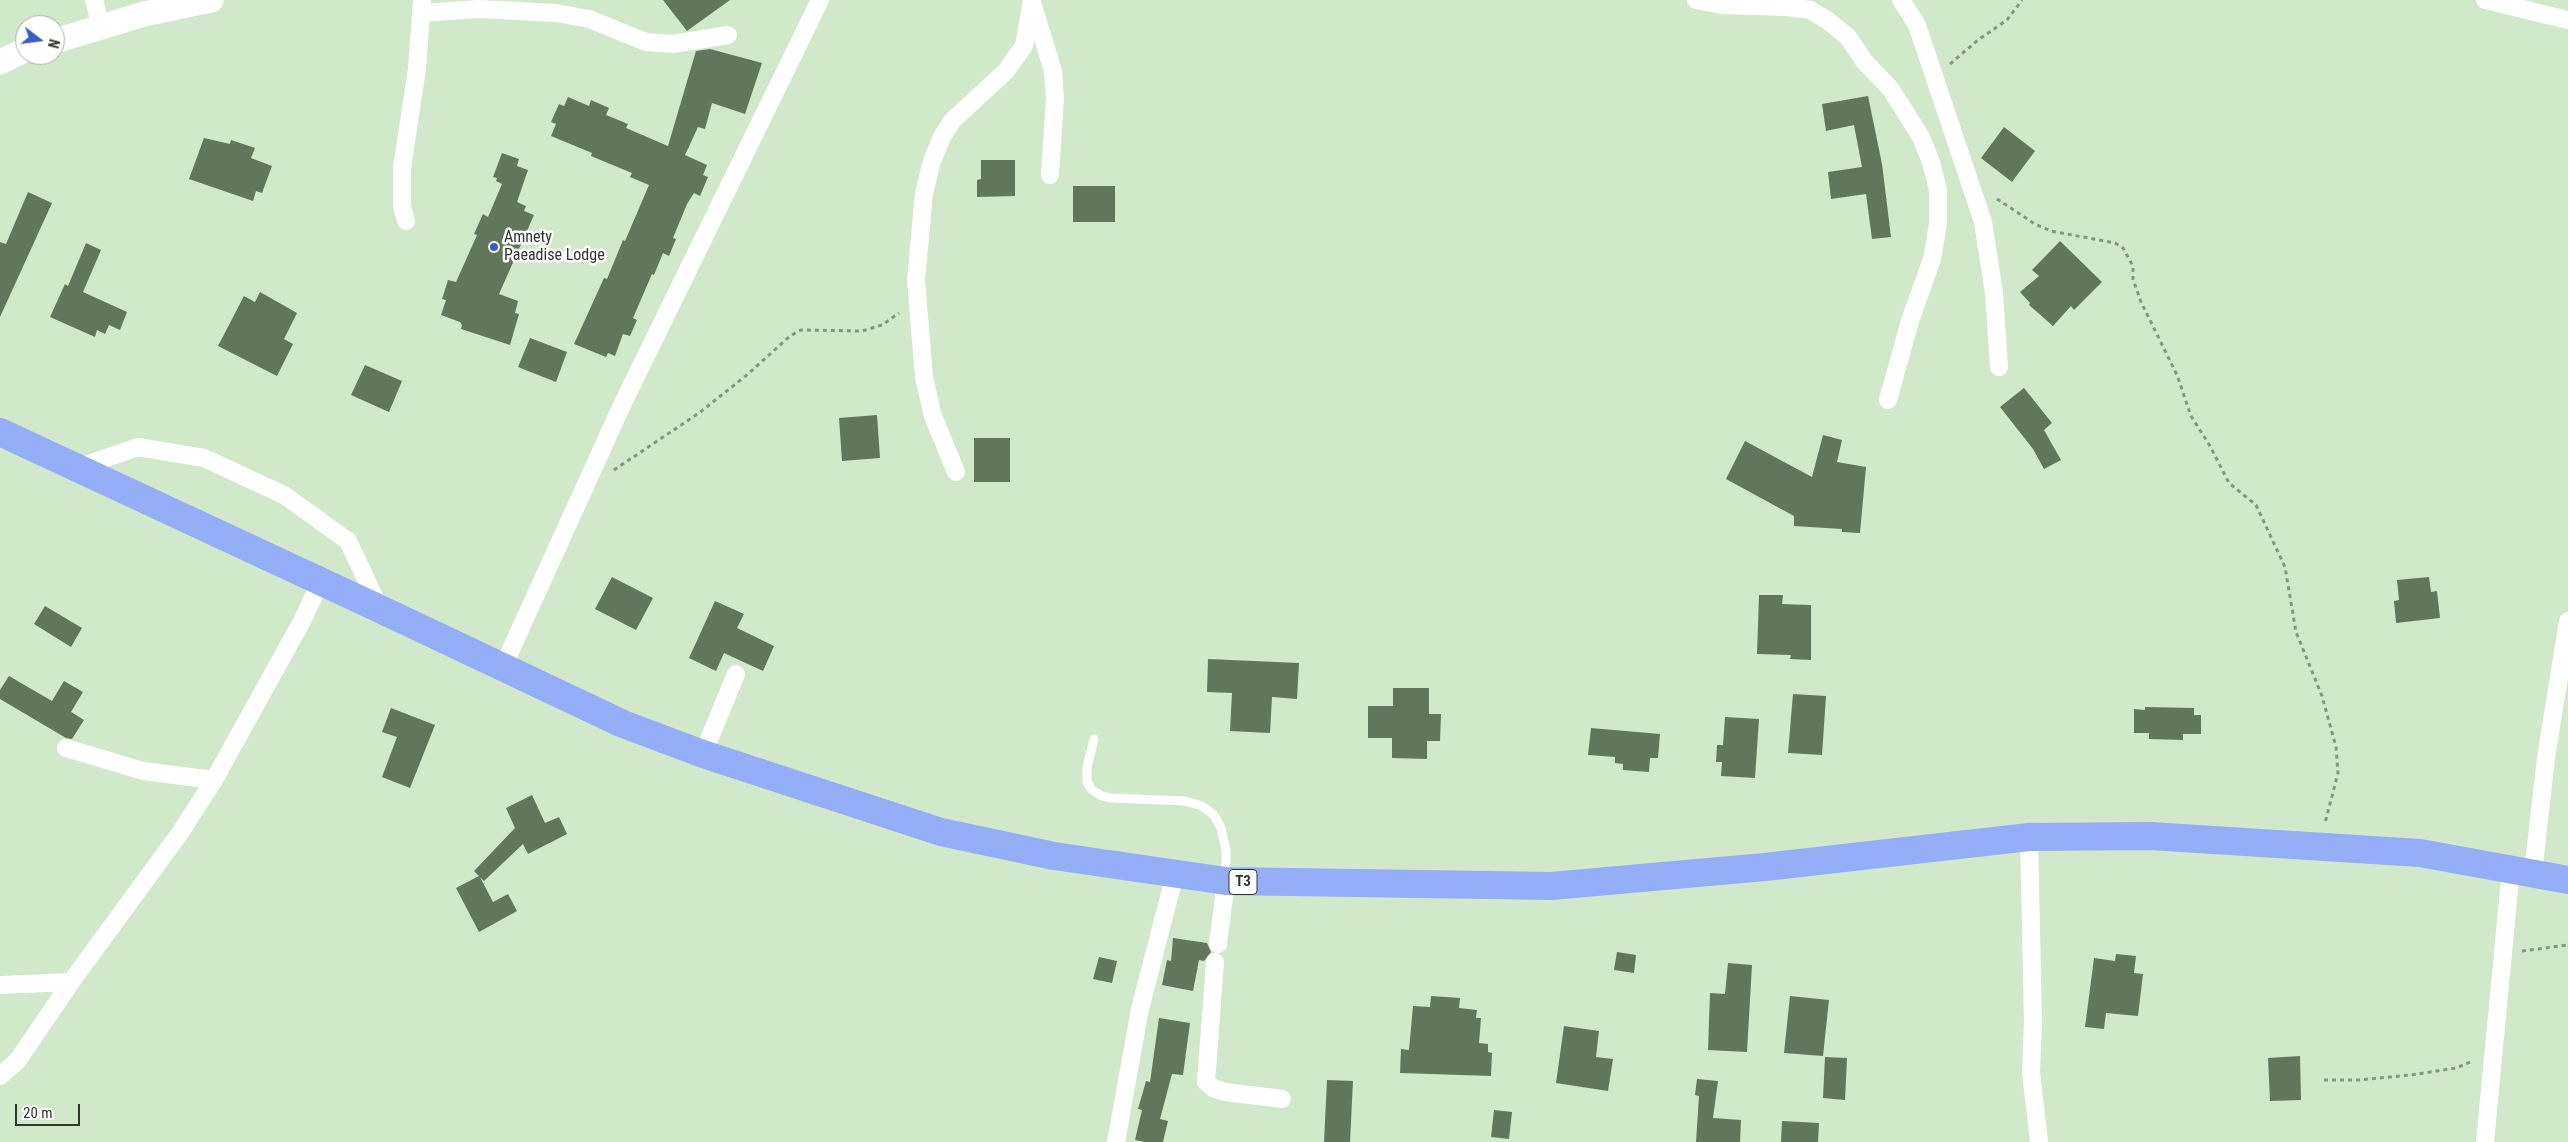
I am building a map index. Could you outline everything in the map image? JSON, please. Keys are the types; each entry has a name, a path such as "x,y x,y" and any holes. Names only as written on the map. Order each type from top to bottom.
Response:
{"highway":[{"name":"T3","path":"0,432 623,724 703,754 940,832 1054,856 1226,881 1551,886 1765,867 2029,837 2150,836 2420,853 2522,870 2568,880"}],"main road":[{"path":"65,38 144,14 212,0"},
{"path":"0,62 15,55"}],"street":[{"path":"94,0 101,27"},
{"path":"503,667 582,488 820,0"},
{"path":"1696,0 1721,5 1810,10 1848,36 1864,61 1890,88 1921,137 1931,162 1938,190 1938,224 1932,258 1910,321 1888,400"},
{"path":"1901,0 1917,25 1983,222 1989,253 1999,367"},
{"path":"2485,0 2568,20"},
{"path":"1032,1 1053,71 1055,98 1050,175"},
{"path":"956,472 934,416 924,377 916,280 924,193 932,161 942,137 962,110 1006,71 1018,55 1027,35 1032,1"},
{"path":"406,221 402,206 402,168 417,69 422,7 556,13 589,19 646,42 673,44 728,35"},
{"path":"77,468 138,447 204,458 213,462 284,496 348,541 380,609"},
{"path":"0,1076 18,1060 70,982 180,833 214,780 301,623 321,581"},
{"path":"2485,1142 2492,1053 2504,954 2546,758 2568,621"},
{"path":"703,754 711,729 736,674"},
{"path":"66,748 143,771 214,780"},
{"path":"2029,837 2033,1022 2031,1072 2039,1142"},
{"path":"1116,1142 1140,1010 1175,874"},
{"path":"1218,944 1226,881"},
{"path":"1215,962 1206,1082 1213,1088 1225,1092 1282,1099"},
{"path":"0,985 70,982"}],"lane":[{"path":"1094,739 1087,767 1088,782 1092,790 1102,796 1111,798 1185,801 1202,806 1214,815 1221,828 1226,850 1226,881"}],"path":[{"path":"1935,79 1971,45 2006,20 2022,0"},
{"path":"1970,181 2035,224 2051,231 2115,243 2123,248 2133,266 2134,279 2141,302 2176,375 2191,416 2210,446 2229,483 2256,505 2285,567 2296,632 2322,696 2336,747 2338,773 2317,848"},
{"path":"582,488 640,455 683,425 742,379 790,336 801,330 862,331 882,325 897,315 905,306 916,280"},
{"path":"2504,954 2568,945"},
{"path":"2324,1080 2392,1078 2437,1072 2456,1068 2492,1053"}],"building":[{"path":"663,0 730,0 687,31"},
{"path":"710,49 762,63 745,114 712,103 705,129 698,127 685,155 707,165 703,175 708,177 700,196 694,193 687,204 673,238 676,239 669,256 663,253 654,275 652,274 633,318 637,320 630,336 623,334 615,356 608,353 606,357 574,344 604,278 607,279 623,240 625,241 649,185 630,177 632,173 591,156 592,153 551,136 556,124 551,122 559,104 564,106 568,97 589,106 591,100 609,108 606,115 628,124 626,128 668,146 696,51"},
{"path":"1868,96 1882,164 1891,237 1872,239 1866,194 1831,199 1828,172 1862,167 1854,125 1826,131 1822,104"},
{"path":"2004,127 2035,151 2012,182 1981,158"},
{"path":"204,138 230,144 231,140 255,148 251,158 272,166 262,193 256,191 253,201 189,179"},
{"path":"502,153 519,159 517,166 528,170 517,202 526,206 524,211 534,215 499,294 518,301 515,313 519,314 510,345 461,329 462,325 460,322 441,315 446,300 442,299 448,280 456,282 477,235 474,234 483,214 488,217 502,184 496,181 497,178 493,177"},
{"path":"981,160 1015,160 1015,196 977,197 977,180 981,179"},
{"path":"1073,186 1115,186 1115,222 1073,222"},
{"path":"28,192 52,203 0,317 0,242 6,244"},
{"path":"2060,241 2102,282 2074,310 2071,306 2053,326 2029,305 2030,303 2020,292 2039,276 2032,270"},
{"path":"86,243 101,250 83,292 127,312 120,330 109,325 105,334 97,330 95,337 50,317 65,284 68,286"},
{"path":"260,292 297,313 284,339 293,344 277,376 218,346 244,296 255,302"},
{"path":"530,338 567,352 556,382 518,367"},
{"path":"365,365 402,381 389,412 351,395"},
{"path":"2024,388 2052,423 2044,430 2061,460 2044,469 2033,449 2000,407"},
{"path":"877,415 880,458 842,461 839,418"},
{"path":"1823,435 1842,440 1837,462 1866,467 1860,533 1842,532 1842,529 1794,526 1794,516 1726,479 1745,441 1812,477"},
{"path":"974,438 1010,438 1010,482 974,482"},
{"path":"612,577 653,598 636,630 595,609"},
{"path":"2429,577 2431,592 2437,591 2440,618 2396,623 2394,601 2399,600 2397,580"},
{"path":"1759,595 1783,595 1782,604 1811,605 1811,660 1790,659 1791,655 1757,654"},
{"path":"715,601 744,614 737,628 774,646 763,671 724,653 716,671 689,658"},
{"path":"45,606 82,628 71,647 34,624"},
{"path":"1208,659 1299,663 1297,699 1272,697 1270,733 1230,731 1232,693 1207,692"},
{"path":"9,676 52,701 64,681 83,692 71,712 84,720 72,739 66,738 0,699 0,690"},
{"path":"1393,688 1429,688 1429,714 1441,714 1440,741 1427,741 1427,759 1392,758 1392,738 1368,738 1368,706 1393,706"},
{"path":"1793,694 1826,696 1822,755 1788,753"},
{"path":"2145,707 2194,708 2194,715 2201,715 2201,734 2183,734 2183,740 2149,739 2149,733 2134,733 2134,709 2145,710"},
{"path":"391,708 435,725 410,788 382,777 397,737 382,732"},
{"path":"1725,717 1759,719 1755,778 1721,776 1722,762 1716,762 1717,745 1723,745"},
{"path":"1591,728 1660,734 1658,758 1650,758 1649,772 1623,770 1623,764 1615,763 1615,757 1588,755"},
{"path":"532,795 545,823 559,817 567,834 528,854 523,844 484,881 480,877 493,902 508,894 517,911 479,932 456,888 479,876 474,871 515,828 506,808"},
{"path":"1173,938 1207,943 1211,952 1204,961 1199,960 1193,991 1162,985 1167,960 1171,961"},
{"path":"1617,952 1636,955 1634,973 1614,970"},
{"path":"2116,954 2136,956 2134,973 2143,974 2138,1016 2106,1013 2104,1029 2085,1027 2094,958 2115,961"},
{"path":"1099,957 1117,961 1112,983 1093,979"},
{"path":"1728,963 1752,965 1747,1052 1708,1050 1710,993 1725,994"},
{"path":"1431,996 1460,998 1459,1008 1477,1010 1476,1018 1481,1018 1479,1043 1488,1044 1488,1052 1492,1053 1491,1076 1400,1073 1401,1049 1409,1050 1413,1006 1430,1007"},
{"path":"1790,996 1829,1000 1823,1056 1784,1053"},
{"path":"1159,1018 1190,1023 1183,1075 1172,1074 1160,1119 1168,1121 1163,1142 1145,1142 1135,1140 1142,1110 1138,1109 1146,1081 1150,1082"},
{"path":"1564,1026 1599,1031 1596,1057 1613,1059 1608,1091 1556,1083"},
{"path":"2300,1056 2301,1100 2270,1101 2268,1058"},
{"path":"1825,1057 1847,1058 1845,1100 1823,1098"},
{"path":"1697,1079 1718,1081 1713,1118 1741,1120 1740,1142 1696,1142 1699,1096 1695,1095"},
{"path":"1327,1080 1353,1081 1350,1142 1324,1142"},
{"path":"1494,1110 1512,1112 1509,1139 1491,1137"},
{"path":"1782,1121 1819,1123 1818,1142 1781,1142"}],"place":[{"name":"Amnety Paeadise Lodge","path":"494,247"}]}
